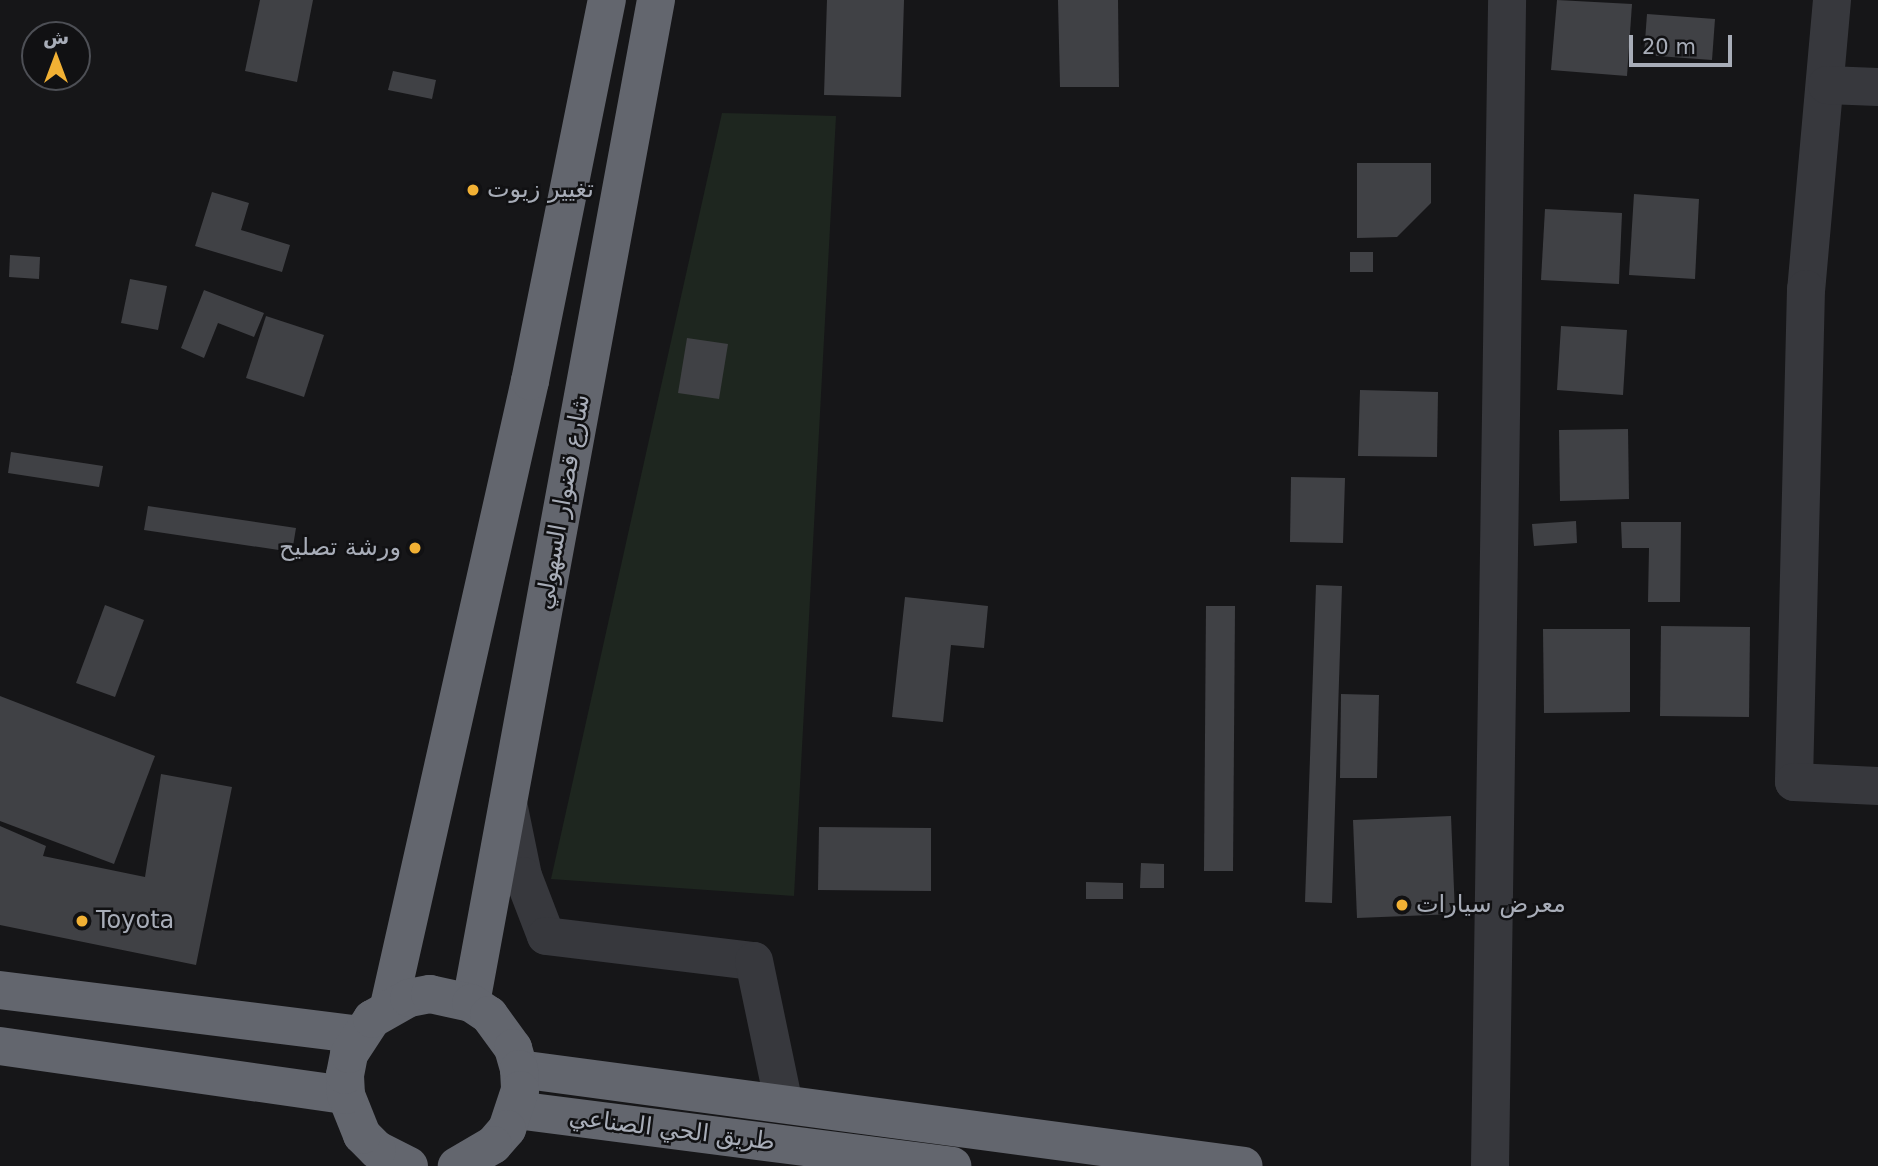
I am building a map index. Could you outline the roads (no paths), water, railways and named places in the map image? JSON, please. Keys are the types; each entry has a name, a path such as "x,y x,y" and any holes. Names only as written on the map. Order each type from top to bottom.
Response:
{"highway":[{"path":"389,1006 530,381 607,0"},
{"name":"شارع قضوار السهولي","path":"471,1003 656,0"},
{"path":"0,989 359,1035"},
{"path":"386,1161 362,1135 345,1095 347,1064 359,1035 389,1006 430,995 471,1003 503,1030 519,1069 516,1110 493,1146 457,1166"},
{"path":"0,1046 345,1095"},
{"path":"519,1069 1244,1166"},
{"name":"طريق الحي الصناعي","path":"516,1110 952,1166"}],"street":[{"path":"1490,1166 1507,0"},
{"path":"1832,0 1827,85 1806,289 1794,782 1878,786"},
{"path":"1827,85 1878,87"},
{"path":"508,801 523,876 545,936 754,961 784,1104"}],"place":[{"name":"تغيير زيوت","path":"473,190"},
{"name":"ورشة تصليح","path":"415,548"},
{"name":"معرض سيارات","path":"1402,905"},
{"name":"Toyota","path":"82,921"}]}
